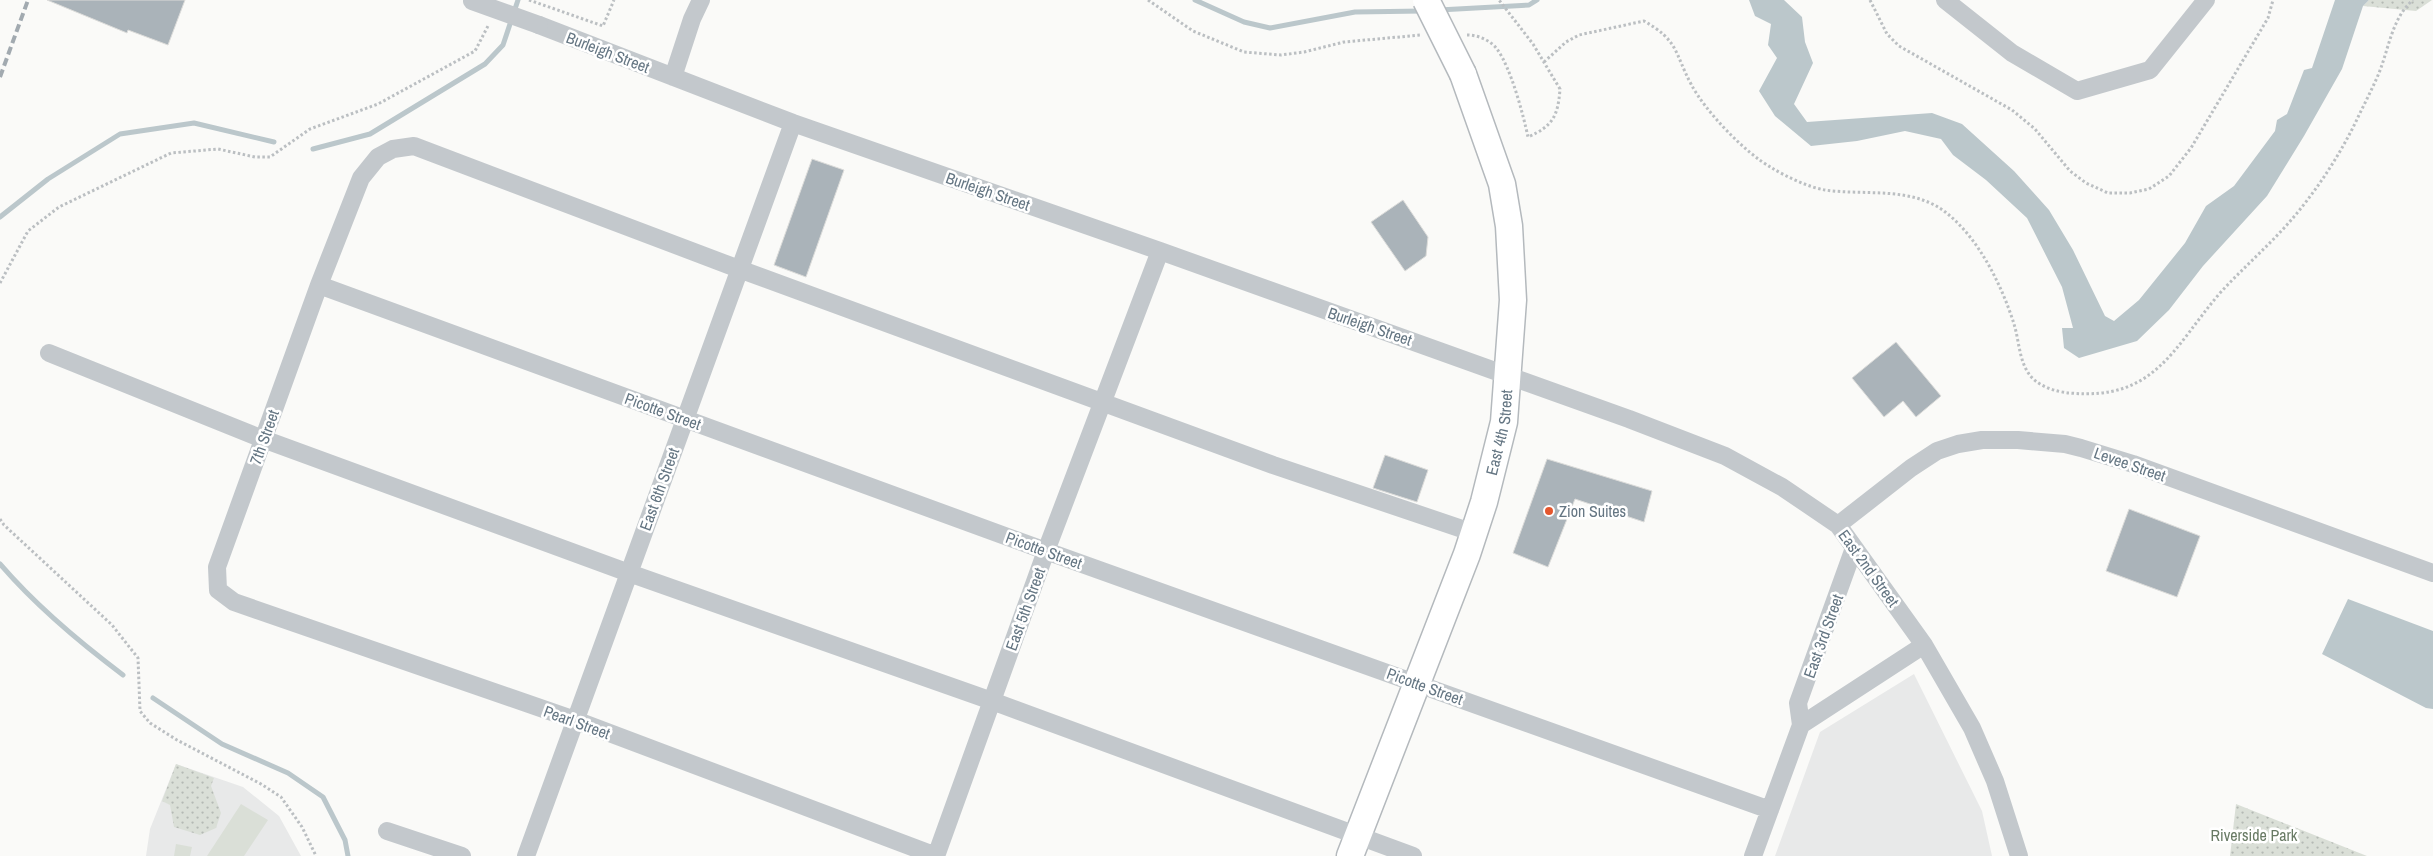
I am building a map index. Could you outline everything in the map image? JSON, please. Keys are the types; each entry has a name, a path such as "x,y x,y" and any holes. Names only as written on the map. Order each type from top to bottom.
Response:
{"highway":[{"name":"East 4th Street","path":"1354,846 1474,533 1498,450 1505,414 1509,375 1513,276 1509,226 1502,184 1463,74 1426,0"}],"street":[{"name":"Burleigh Street","path":"471,0 793,123 1509,375"},
{"path":"673,77 692,19 701,0"},
{"path":"1945,0 2012,53 2077,91 2150,70 2206,0"},
{"name":"East 6th Street","path":"526,856 793,123"},
{"name":"7th Street","path":"218,590 217,567 319,285 361,178 378,157 393,149 414,146 739,269 1273,465 1474,533"},
{"name":"East 5th Street","path":"936,856 1046,551 1160,251"},
{"name":"Picotte Street","path":"319,285 1046,551 1770,810"},
{"path":"49,353 263,439 629,573 992,701 1354,846 1414,856"},
{"name":"East 2nd Street","path":"1509,375 1724,456 1782,487 1838,525 1924,645 1972,728 1995,781 2019,856"},
{"name":"Levee Street","path":"1838,525 1937,451 1958,444 1982,440 2018,440 2065,444 2116,459 2433,573"},
{"name":"East 3rd Street","path":"1753,856 1801,724 1798,703 1854,548"},
{"name":"Pearl Street","path":"218,590 234,602 575,720 936,856"},
{"path":"1801,724 1924,645"},
{"path":"387,831 462,856"}],"path":[{"path":"529,0 604,26 614,0"},
{"path":"1148,0 1193,31 1244,52 1281,55 1304,52 1344,42 1422,35"},
{"path":"1458,35 1484,38 1497,49 1523,110 1528,137 1548,127 1556,114 1560,89 1533,44 1500,0"},
{"path":"1544,62 1566,42 1579,35 1644,21 1663,32 1674,46 1692,86 1705,104 1742,145 1769,167 1821,189 1904,194 1948,214 1964,230 1996,280 2014,326 2022,361 2029,376 2042,385 2062,393 2086,395 2112,392 2137,383 2158,369 2176,352 2202,314 2237,274 2270,244 2296,215 2326,172 2358,119 2379,72 2398,16 2412,0"},
{"path":"0,283 28,231 59,207 171,153 218,149 255,157 270,157 310,128 378,104 475,51 491,19"},
{"path":"0,519 112,625 138,658 140,711 150,723 177,740 261,784 281,798 302,827 316,856"}],"shaded area":[{"path":"1749,0 1784,0 1802,17 1805,42 1813,63 1794,104 1807,122 1932,113 1962,124 2014,171 2049,210 2073,250 2105,316 2114,321 2139,300 2185,243 2206,206 2234,186 2275,131 2277,120 2287,114 2304,70 2312,68 2335,0 2369,0 2363,6 2342,69 2267,196 2203,266 2169,310 2137,341 2079,358 2064,348 2062,328 2073,328 2062,287 2027,218 1986,180 1953,155 1941,139 1905,131 1857,141 1811,146 1775,116 1759,91 1777,58 1768,45 1771,24 1755,16"},
{"path":"2348,599 2433,631 2433,709 2426,708 2322,654"},
{"path":"1914,674 1982,811 1992,856 1775,856 1820,732"},
{"path":"176,764 243,787 279,816 301,856 146,856 150,829"}],"green space":[{"path":"2369,0 2432,0 2416,11 2363,6"},
{"path":"176,764 214,778 211,786 221,813 216,828 200,835 174,827 170,805 162,801"},
{"path":"241,804 268,820 244,856 207,856"},
{"name":"Riverside Park","path":"2236,804 2367,856 2230,856"},
{"path":"176,844 192,847 190,856 174,856"}],"building":[{"path":"47,0 185,0 168,45 128,30 127,33"},
{"path":"812,159 844,170 806,277 774,265"},
{"path":"1403,200 1428,237 1426,256 1405,271 1371,222"},
{"path":"1896,342 1941,396 1916,417 1903,401 1884,417 1852,378"},
{"path":"1385,455 1428,470 1417,502 1373,488"},
{"name":"Zion Suites","path":"1547,459 1652,491 1644,522 1575,499 1548,567 1513,553"},
{"path":"2129,509 2200,536 2177,597 2106,571"}],"waterway":[{"path":"313,149 370,134 485,64 503,45 518,0"},
{"path":"1195,0 1244,22 1270,28 1355,12 1423,11"},
{"path":"1439,10 1529,5 1537,0"},
{"path":"0,217 48,179 120,134 194,123 274,142"},
{"path":"0,564 58,623 123,675"},
{"path":"153,698 222,744 288,773 323,797 345,840 348,856"}],"railway":[{"path":"0,77 28,0"}],"place":[{"name":"Zion Suites","path":"1549,511"}]}
